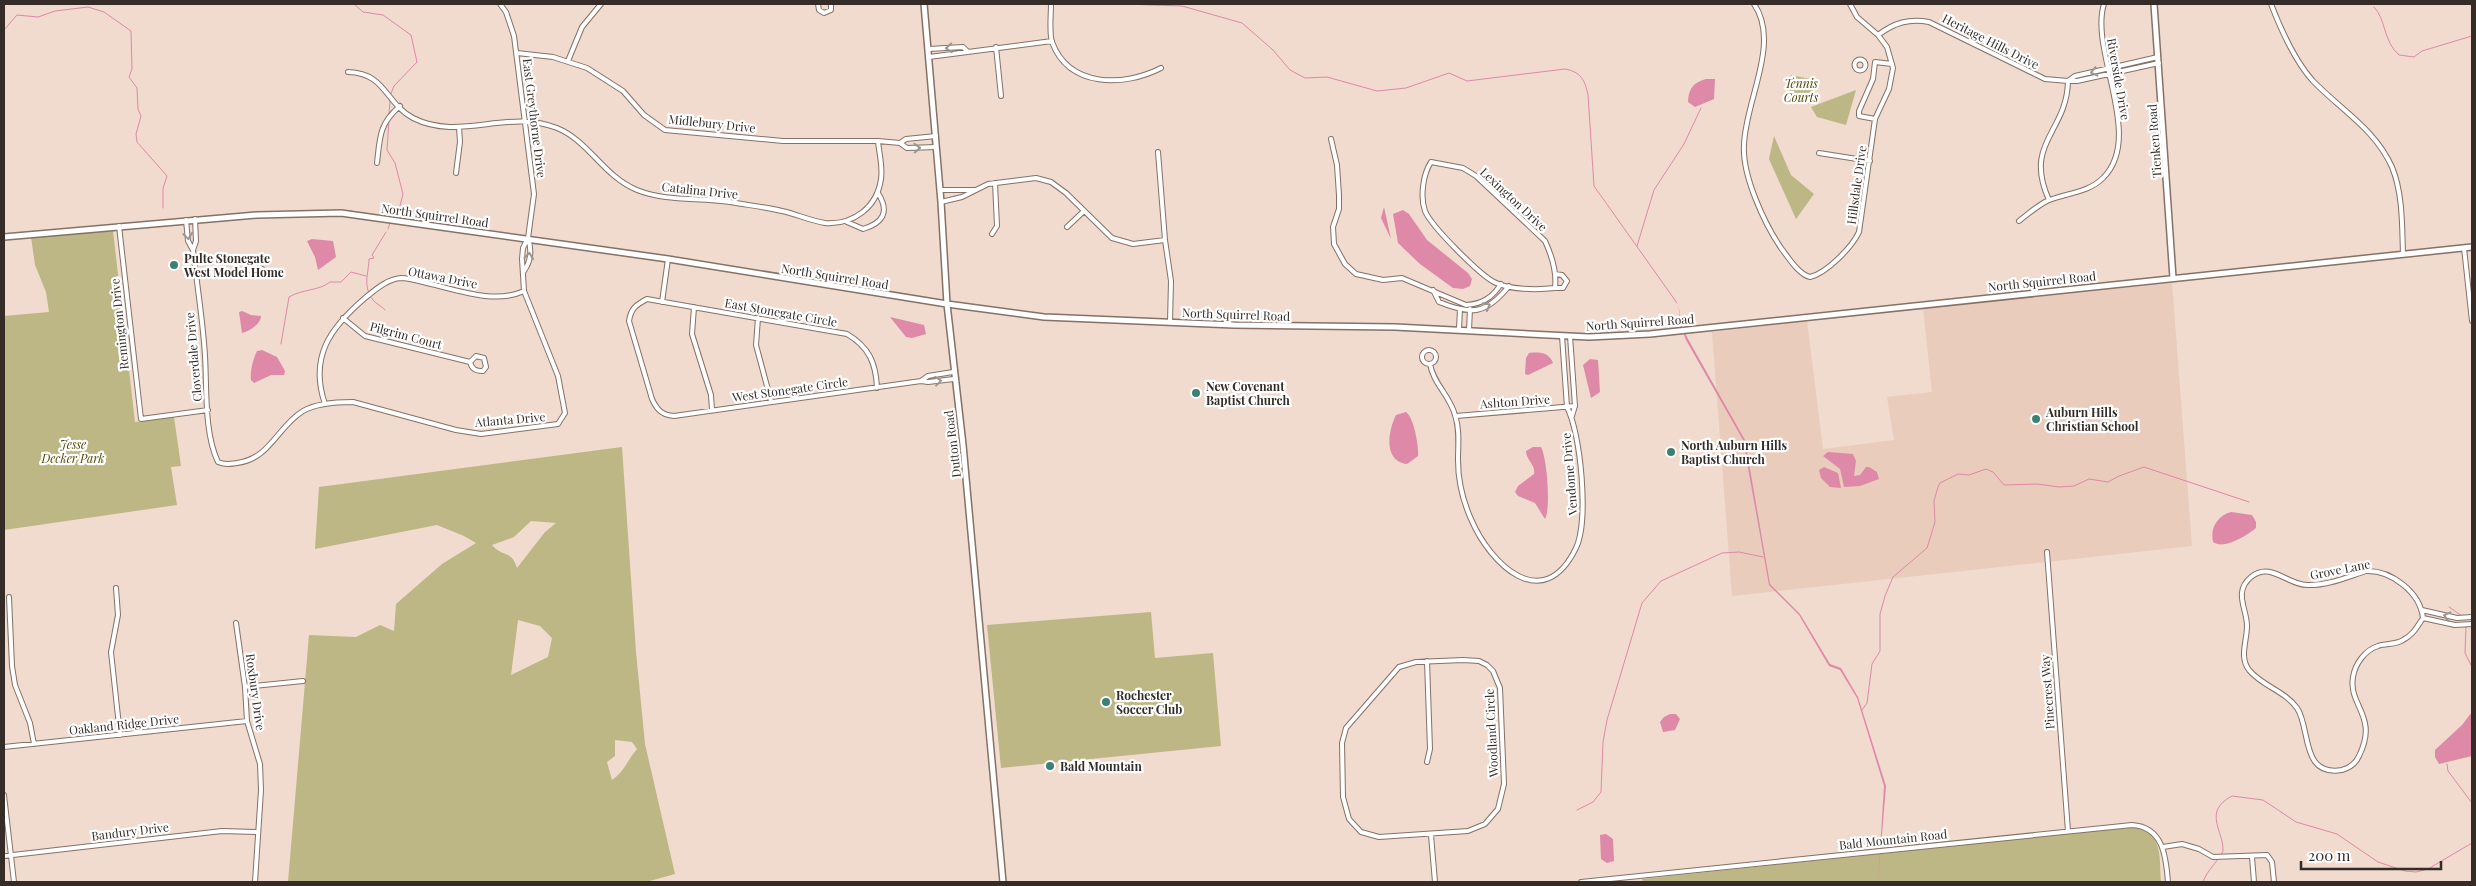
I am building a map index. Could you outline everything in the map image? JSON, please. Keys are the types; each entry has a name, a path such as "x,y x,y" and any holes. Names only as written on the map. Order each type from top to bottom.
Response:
{"street":[{"name":"East Greythorne Drive","path":"500,4 506,12 514,36 534,194 528,238"},
{"path":"818,4 819,10 824,13 831,10 831,4"},
{"name":"Dutton Road","path":"924,4 936,136 953,372 963,445 1003,882"},
{"path":"1050,4 1052,41 1062,61 1086,78 1107,81 1131,78 1147,75 1161,68"},
{"name":"Hillsdale Drive","path":"1755,4 1765,29 1765,37 1744,143 1745,162 1756,196 1775,238 1802,274 1807,277 1815,276 1822,272 1839,258 1856,239 1861,224 1875,119 1892,80 1892,64"},
{"path":"1850,4 1857,17 1878,35 1887,47 1892,64 1864,62"},
{"name":"Riverside Drive","path":"2019,221 2049,200 2098,183 2114,163 2118,138 2111,74 2100,25 2104,4"},
{"name":"Tienken Road","path":"2154,4 2173,278"},
{"path":"2271,4 2282,30 2311,79 2367,129 2383,149 2397,183 2404,254"},
{"path":"568,61 582,27 598,5"},
{"name":"Heritage Hills Drive","path":"1878,35 1899,22 1913,20 1929,22 2045,79 2077,82 2159,60"},
{"path":"929,57 1052,41"},
{"path":"928,49 963,47 968,51"},
{"path":"996,47 1001,96"},
{"name":"Midlebury Drive","path":"516,53 553,57 587,68 624,90 644,115 665,130 783,141 878,141 900,143 907,148 936,147"},
{"name":"Heritage Hills Drive","path":"2068,81 2075,76 2159,60"},
{"path":"1875,62 1873,80 1859,111 1859,116 1875,119"},
{"name":"Catalina Drive","path":"348,72 360,72 372,78 412,117 434,126 459,127 525,120 557,128 578,140 599,164 616,178 636,189 656,196 726,201 782,211 825,223 848,222 864,229 874,226 881,219 885,210 884,202 878,193"},
{"path":"2049,200 2040,175 2040,162 2046,144 2066,104 2068,81"},
{"path":"377,163 380,131 388,117 400,106"},
{"path":"456,173 460,142 459,127"},
{"name":"Midlebury Drive","path":"900,143 906,139 936,136"},
{"path":"1332,139 1337,165 1339,195 1339,208 1333,227 1334,244 1345,264 1362,276 1384,280 1402,278 1433,290 1461,304 1477,304 1493,296 1501,284"},
{"path":"848,222 866,210 878,193 882,177 878,141"},
{"path":"1158,152 1165,240 1171,282 1170,322"},
{"path":"1819,153 1870,161"},
{"name":"Lexington Drive","path":"1431,162 1463,168 1476,176 1545,241 1551,254 1555,274 1555,288 1509,286 1501,284 1480,271 1430,221 1424,210 1425,177 1431,162"},
{"path":"941,202 962,198 975,190 995,183 1036,178 1051,182 1112,238 1133,244 1165,240"},
{"path":"992,234 997,226 995,183"},
{"path":"940,190 975,190"},
{"path":"1067,227 1084,211"},
{"name":"North Squirrel Road","path":"4,237 195,219 289,213 335,213 376,216 528,238 947,304 1044,317 1459,329 1562,336 1610,337 2472,247"},
{"name":"Cloverdale Drive","path":"193,250 196,241 195,219"},
{"name":"Cloverdale Drive","path":"186,220 188,241 193,250 204,342 208,410 214,454 218,462 231,464 255,458 274,443 293,418 305,410 325,404"},
{"name":"Remington Drive","path":"119,226 141,419 208,410"},
{"name":"Atlanta Drive","path":"524,272 528,266 531,249 528,238"},
{"name":"Atlanta Drive","path":"325,404 353,402 394,414 480,434 553,426 562,421 565,413 558,376 524,291 523,248 528,238"},
{"path":"2464,248 2472,321"},
{"path":"662,302 668,259"},
{"path":"196,275 262,269"},
{"path":"1555,274 1562,275 1567,281 1563,288 1555,288"},
{"name":"Ottawa Drive","path":"325,404 320,388 320,360 325,345 332,331 343,318 382,285 399,278 500,296 516,295 524,291"},
{"path":"1433,290 1439,302 1460,311 1479,311 1497,301 1509,286"},
{"name":"East Stonegate Circle","path":"662,413 656,408 652,399 630,321 634,307 647,299 847,334 863,344 869,352 876,372 877,388"},
{"path":"1459,329 1461,304"},
{"path":"1469,330 1470,305"},
{"path":"694,307 692,334 711,395 712,410"},
{"name":"Pilgrim Court","path":"343,318 365,336 470,362"},
{"path":"758,318 756,345 771,401"},
{"name":"Vendome Drive","path":"1430,364 1431,372 1447,396 1456,416 1459,474 1464,499 1473,524 1488,550 1506,570 1517,577 1535,580 1549,577 1562,569 1576,548 1583,518 1576,430 1567,407 1562,336"},
{"name":"Vendome Drive","path":"1570,336 1575,406 1572,416"},
{"name":"Pilgrim Court","path":"476,356 480,356 484,358 486,367 483,371 477,371 472,368 470,362 476,356"},
{"name":"West Stonegate Circle","path":"921,381 928,376 953,372"},
{"path":"1564,373 1572,372"},
{"name":"West Stonegate Circle","path":"662,413 674,416 921,381 954,379"},
{"name":"Ashton Drive","path":"1456,416 1575,406"},
{"name":"Pinecrest Way","path":"2047,552 2068,831"},
{"name":"Grove Lane","path":"2376,571 2408,589 2419,601 2422,610 2423,618 2413,633 2402,642 2373,648 2362,657 2356,666 2352,678 2354,692 2364,714 2366,733 2363,748 2356,762 2343,770 2320,765 2311,757 2307,747 2306,733 2298,708 2288,698 2250,671 2246,664 2244,653 2247,629 2242,605 2243,586 2250,578 2260,572 2271,572 2305,585 2321,584 2376,571"},
{"path":"116,588 118,615 111,652 120,735"},
{"path":"9,597 12,666 15,685 30,723 34,744"},
{"path":"2422,610 2457,618 2472,617"},
{"path":"2423,618 2456,625 2472,624"},
{"name":"Roxbury Drive","path":"236,623 245,687 247,721 260,764 255,882"},
{"name":"Woodland Circle","path":"1471,660 1487,665 1493,671 1500,688 1504,784 1498,809 1485,824 1468,831 1431,835 1370,836 1354,826 1349,819 1343,797 1342,743 1346,728 1393,672 1404,664 1427,661 1471,660"},
{"path":"1427,661 1430,749 1427,762"},
{"path":"245,687 304,681"},
{"name":"Oakland Ridge Drive","path":"4,748 247,721"},
{"path":"4,795 14,882"},
{"name":"Bald Mountain Road","path":"1581,882 2068,831 2139,826 2156,835 2163,847"},
{"name":"Bandury Drive","path":"4,856 222,831 258,832"},
{"path":"1431,835 1435,882"},
{"path":"2168,882 2163,847 2182,844 2199,848 2213,857 2267,855 2272,862 2274,882"},
{"path":"2252,856 2254,882"}],"shaded area":[{"path":"1706,79 1715,79 1714,99 1695,107 1688,102 1689,93 1695,84"},
{"path":"1384,207 1391,239 1381,218"},
{"path":"1403,210 1409,214 1427,240 1468,273 1472,279 1470,286 1463,289 1453,288 1420,264 1398,243 1393,214"},
{"path":"312,239 333,241 336,257 318,270 315,257 307,241"},
{"name":"Auburn Hills Christian School","path":"2172,283 2192,546 1732,596 1712,332 1807,321 1823,449 1894,440 1887,397 1932,392 1923,308"},
{"path":"1678,303 1682,327 1745,440 1770,584 1800,614 1830,664 1841,668 1858,697 1886,786 1878,882 1884,786 1857,698 1840,670 1829,666 1799,615 1769,585 1743,440 1686,340 1681,327"},
{"path":"242,311 251,315 261,316 257,324 242,333 239,312"},
{"path":"890,317 924,325 926,334 912,338 906,337"},
{"path":"262,350 277,357 285,371 284,375 271,375 254,383 251,380 252,365 257,351"},
{"path":"1529,353 1546,355 1553,363 1528,375 1525,374 1526,358"},
{"path":"1590,359 1598,360 1600,392 1591,398 1583,365"},
{"path":"1406,412 1414,426 1418,451 1418,456 1407,464 1399,462 1394,457 1390,444 1391,429 1396,415"},
{"path":"1533,447 1541,447 1545,461 1548,505 1545,519 1535,503 1518,496 1515,492 1518,486 1534,474 1534,468 1526,451"},
{"path":"1828,452 1853,454 1856,461 1854,476 1860,475 1866,467 1869,467 1877,472 1879,479 1860,486 1844,487 1840,469 1823,456"},
{"path":"1824,467 1838,473 1841,488 1830,487 1821,478 1819,470"},
{"path":"2231,512 2252,515 2256,522 2256,528 2229,543 2218,544 2213,542 2212,537 2216,523 2222,516"},
{"path":"2472,712 2472,756 2439,764 2435,757 2435,750 2462,725"},
{"path":"1670,714 1676,714 1680,719 1675,730 1663,732 1660,722"},
{"path":"1606,834 1613,839 1614,861 1607,863 1601,859 1600,835"}],"green space":[{"name":"Tennis Courts","path":"1791,75 1815,80 1810,104 1787,100"},
{"path":"1856,90 1846,125 1817,117 1811,107"},
{"path":"1774,136 1791,175 1814,194 1796,219 1769,159"},
{"name":"Jesse Decker Park","path":"113,231 135,422 174,417 181,466 171,467 177,505 4,530 4,316 49,312 46,292 35,265 31,237"},
{"path":"622,447 636,652 645,744 675,874 646,882 288,882 309,635 356,637 380,625 394,631 396,604 442,564 476,543 437,525 315,549 319,487","holes":["531,521 556,523 545,532 517,568 512,558 492,545 514,537","518,620 540,626 552,638 548,657 511,675","615,740 632,742 637,749 623,769 612,780 607,762 615,756"]},
{"name":"Rochester Soccer Club","path":"1151,612 1155,658 1213,653 1221,746 1001,768 987,625"},
{"path":"2132,827 2150,834 2155,840 2159,854 2161,882 1643,882 1642,879"}],"waterway":[{"path":"354,4 363,12 383,15 411,35 417,62 394,86 390,96"},
{"path":"1122,4 1182,6 1242,23 1273,50 1290,70 1305,78 1327,77 1377,91 1406,88 1449,73 1467,81 1565,69 1575,72 1584,81 1588,95 1594,186 1677,303"},
{"path":"4,30 17,15 38,17 55,11 88,7 104,12 131,31 132,69 129,77 137,88 138,109 141,116 136,134 137,142 167,176 163,188 163,208"},
{"path":"2374,7 2381,18 2390,43 2399,55 2414,57 2422,51 2472,36"},
{"path":"389,115 390,100"},
{"path":"1637,246 1654,190 1684,144 1701,108"},
{"path":"389,119 387,150 395,163 403,194 400,206 392,219"},
{"path":"388,229 390,223"},
{"path":"385,310 370,295 367,279 369,259 374,258 372,255 386,232"},
{"path":"281,344 289,297 321,287 330,282 341,282 351,272 366,276"},
{"path":"1862,710 1867,703 1872,664 1880,651 1880,614 1885,596 1893,577 1927,548 1935,522 1934,501 1940,483 1958,474 1969,475 1986,469 1993,472 2004,485 2074,486 2089,479 2108,482 2144,467 2249,502"},
{"path":"1577,810 1593,802 1601,792 1603,742 1607,720 1642,603 1661,581 1722,553 1739,552 1763,557"},
{"path":"2449,607 2462,616"},
{"path":"2466,627 2465,653 2472,667"},
{"path":"2447,764 2448,771 2472,803"},
{"path":"2203,882 2223,851 2216,815 2218,809 2223,802 2232,796 2263,800 2296,822 2337,834 2378,862 2405,871 2416,872 2428,869 2472,843"}],"place":[{"name":"Pulte Stonegate West Model Home","path":"174,265"},
{"name":"New Covenant Baptist Church","path":"1196,393"},
{"name":"Auburn Hills Christian School","path":"2036,419"},
{"name":"North Auburn Hills Baptist Church","path":"1671,452"},
{"name":"Rochester Soccer Club","path":"1106,702"},
{"name":"Bald Mountain","path":"1050,766"}]}
